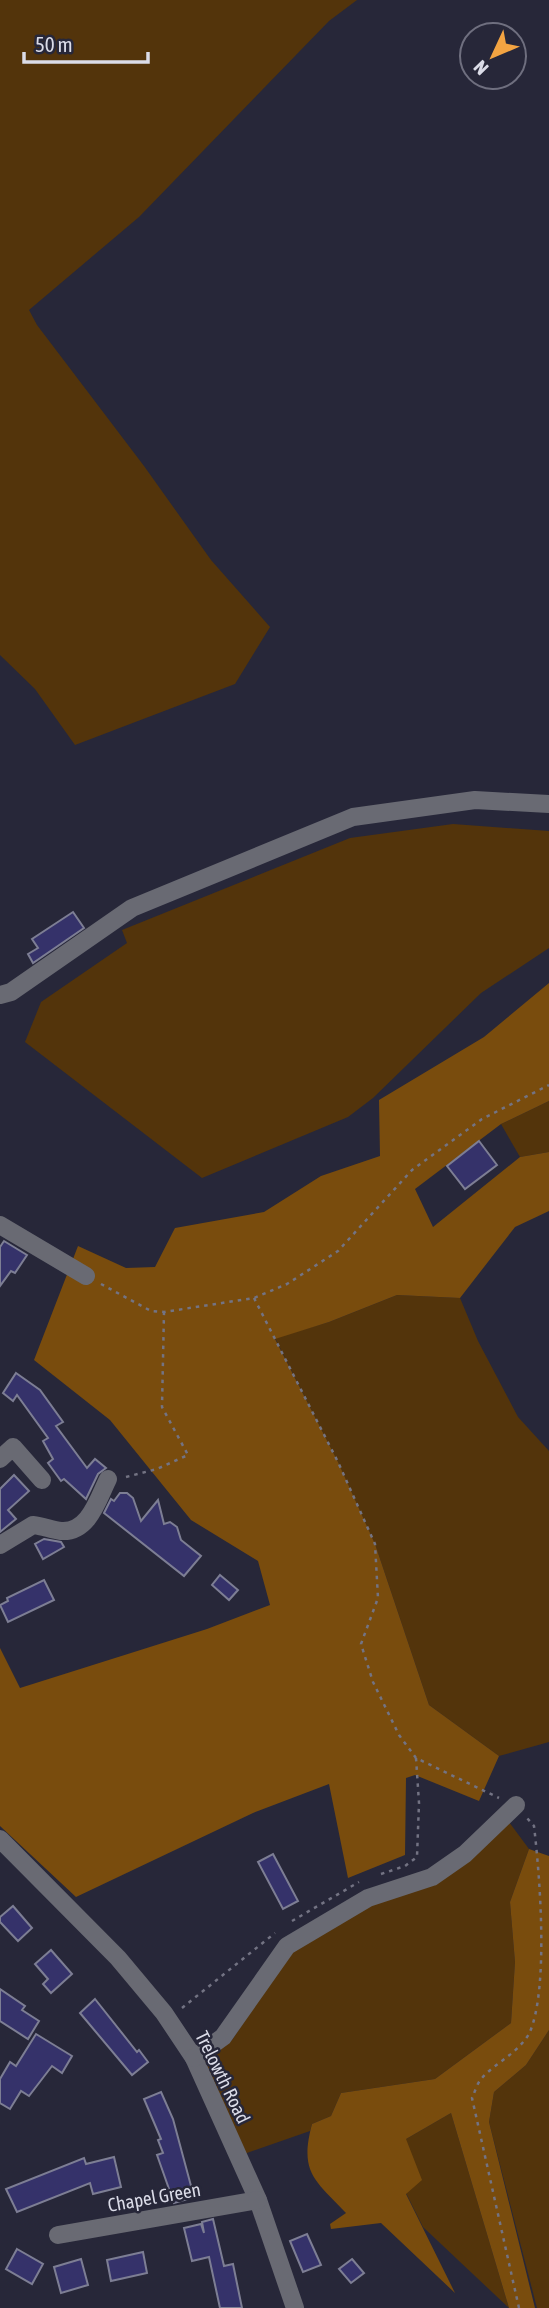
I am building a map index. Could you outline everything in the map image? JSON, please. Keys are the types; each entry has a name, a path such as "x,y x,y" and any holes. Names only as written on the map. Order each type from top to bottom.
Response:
{"street":[{"path":"0,995 11,992 132,908 353,817 475,800 549,804"},
{"path":"0,1225 86,1276"},
{"path":"0,1458 13,1447 41,1480"},
{"path":"0,1545 33,1525 59,1531 75,1529 94,1508 108,1479"},
{"path":"194,2058 223,2037 286,1946 368,1898 432,1877 465,1854 516,1805"},
{"name":"Trelowth Road","path":"0,1839 118,1958 169,2019 194,2058 258,2200 295,2308"},
{"name":"Chapel Green","path":"58,2235 258,2200"}],"path":[{"path":"86,1276 151,1311 164,1312 254,1298 287,1284 338,1251 412,1170 472,1126 549,1085"},
{"path":"254,1298 338,1462 375,1544 378,1598 361,1644 378,1692 398,1735 416,1758 516,1805 534,1826 546,1935 540,2007 530,2034 510,2056 481,2078 472,2098 519,2308"},
{"path":"108,1479 135,1476 188,1455 162,1407 164,1312"},
{"path":"374,1877 405,1866 417,1857 419,1803 416,1758"},
{"path":"288,1924 362,1881"},
{"path":"169,2019 278,1931"}],"shaded area":[{"path":"0,0 357,0 329,21 139,217 29,310 37,325 211,560 270,627 235,684 75,745 35,689 0,655"},
{"path":"453,824 549,831 549,948 481,993 373,1098 348,1117 202,1178 25,1042 41,1002 127,943 122,930 350,838"},
{"path":"549,983 549,1101 501,1124 415,1189 433,1227 520,1157 549,1152 549,1211 515,1227 460,1298 397,1295 329,1322 275,1339 338,1462 375,1544 429,1705 499,1756 479,1801 415,1775 406,1778 405,1855 348,1878 329,1784 253,1813 76,1897 0,1826 0,1648 20,1688 207,1629 270,1605 258,1561 191,1520 110,1420 34,1360 78,1246 126,1268 155,1267 175,1228 264,1212 321,1176 380,1156 379,1100 484,1037"},
{"path":"549,1101 549,1152 520,1157 501,1124"},
{"path":"397,1295 460,1298 478,1341 518,1417 549,1451 549,1742 499,1756 429,1705 375,1544 338,1462 275,1338 329,1322"},
{"path":"509,1822 529,1849 510,1902 515,1962 511,2023 435,2079 341,2093 331,2116 312,2124 310,2131 244,2154 203,2060 232,2040 290,1953"},
{"path":"529,1849 549,1856 549,2030 526,2065 494,2092 489,2122 535,2308 509,2308 451,2113 406,2139 422,2180 406,2194 455,2293 381,2223 331,2229 330,2224 346,2213 312,2174 307,2154 312,2124 331,2116 341,2093 435,2079 511,2023 515,1962 510,1902"},
{"path":"549,2030 549,2308 537,2308 489,2122 494,2092 526,2065"},
{"path":"451,2113 509,2308 423,2227 406,2193 406,2139"}],"building":[{"path":"73,912 84,928 33,963 28,954 38,948 32,939"},
{"path":"479,1141 497,1165 465,1189 447,1166"},
{"path":"4,1241 27,1255 15,1273 11,1271 0,1286 0,1247"},
{"path":"16,1373 40,1390 63,1422 56,1426 87,1468 95,1459 106,1468 98,1474 86,1499 64,1479 61,1481 48,1463 53,1459 43,1441 48,1438 17,1395 13,1401 3,1393"},
{"path":"14,1475 29,1491 8,1510 16,1519 0,1532 0,1489"},
{"path":"120,1493 127,1493 133,1498 141,1521 158,1500 164,1524 170,1522 177,1527 181,1540 201,1556 184,1576 104,1513 111,1499 114,1501"},
{"path":"44,1539 61,1542 64,1547 43,1559 35,1544"},
{"path":"220,1575 238,1590 229,1600 212,1585"},
{"path":"44,1580 54,1600 8,1622 0,1605 8,1601 7,1598"},
{"path":"273,1854 298,1901 283,1909 258,1862"},
{"path":"13,1906 32,1928 18,1941 0,1922 0,1917"},
{"path":"51,1950 72,1974 51,1993 43,1984 48,1979 35,1964"},
{"path":"0,1989 25,2006 22,2010 39,2021 28,2039 0,2021"},
{"path":"95,1999 148,2062 132,2075 80,2013"},
{"path":"36,2034 72,2056 62,2073 52,2066 29,2096 21,2091 10,2109 0,2103 0,2079 10,2062 16,2066"},
{"path":"161,2092 173,2119 194,2197 174,2203 157,2155 163,2153 158,2140 161,2139 144,2099"},
{"path":"114,2157 121,2187 93,2194 90,2183 17,2212 6,2189 84,2158 86,2164"},
{"path":"213,2219 224,2266 233,2264 242,2308 220,2308 209,2257 192,2261 184,2228 201,2224 204,2233 202,2222"},
{"path":"307,2234 321,2265 303,2272 290,2241"},
{"path":"17,2249 43,2264 32,2284 6,2269"},
{"path":"143,2252 147,2273 111,2281 107,2260"},
{"path":"81,2259 88,2285 61,2293 54,2267"},
{"path":"352,2259 364,2273 351,2283 339,2269"}]}
